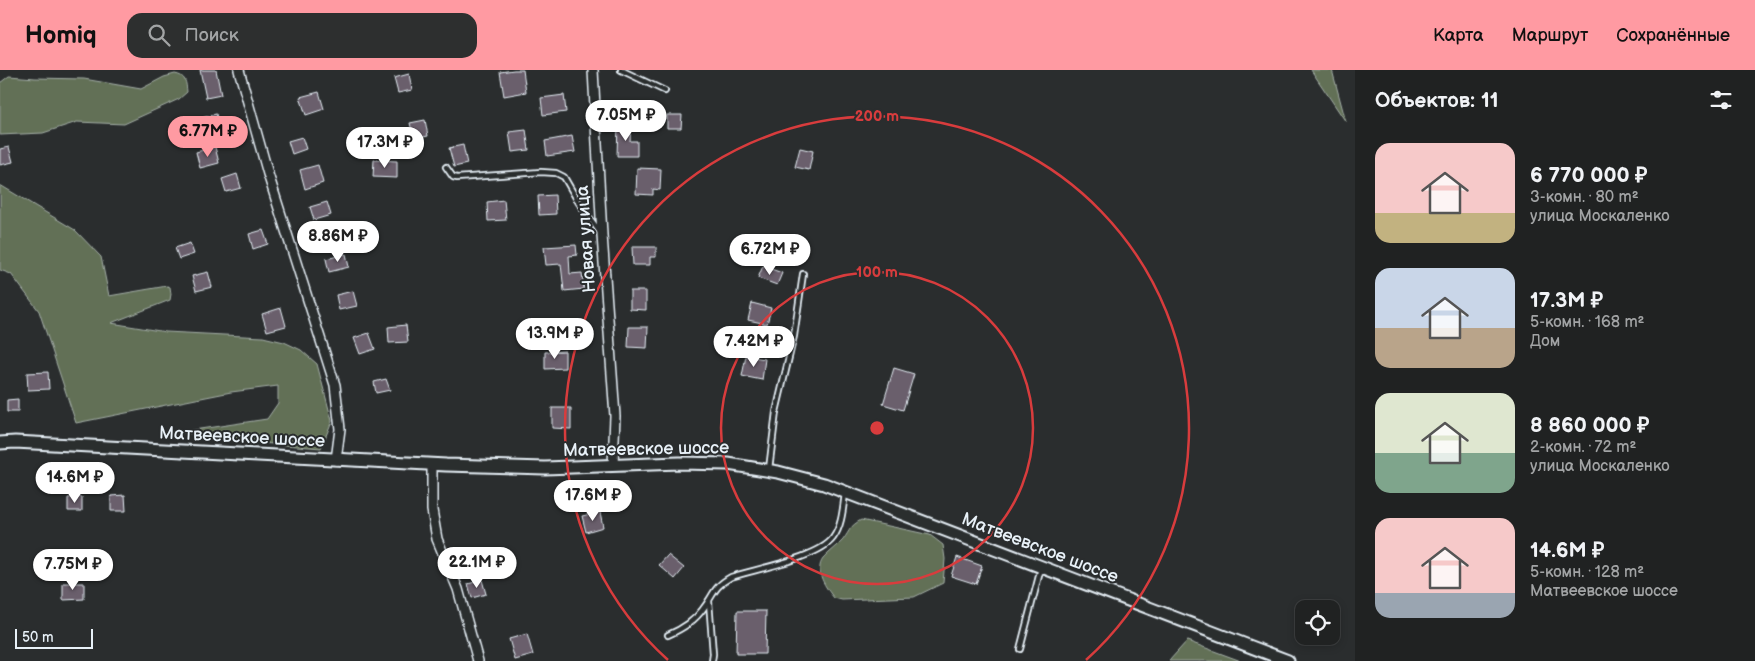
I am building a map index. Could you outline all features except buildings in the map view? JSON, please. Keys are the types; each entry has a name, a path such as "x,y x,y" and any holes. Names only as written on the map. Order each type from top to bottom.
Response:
{"main road":[{"name":"Матвеевское шоссе","path":"0,443 15,442 257,454 336,460 545,468 679,463 728,464 769,470 824,484 1288,661"}],"street":[{"path":"239,70 268,174 335,385 340,429 336,460"},
{"name":"Новая улица","path":"593,70 614,416 613,465"},
{"path":"432,464 432,510 437,539 458,589 478,661"}],"lane":[{"path":"622,70 665,91"},
{"path":"446,167 453,177 457,178 541,172 556,173 564,177 579,203 602,234"},
{"path":"769,470 776,412 794,336 804,274"},
{"path":"668,634 691,622 704,608 712,592 731,576 809,554 824,546 832,539 840,522 845,492"},
{"path":"1020,649 1042,567"},
{"path":"709,600 712,661"}],"green space":[{"path":"1311,70 1332,70 1346,122"},
{"path":"175,74 185,80 187,92 179,99 124,124 77,122 43,133 0,135 0,83 9,76 84,79 141,89 164,77"},
{"path":"0,185 75,230 101,257 109,296 170,287 170,300 111,323 166,332 263,337 284,342 301,350 317,364 332,421 321,448 225,440 180,432 267,419 278,403 278,386 231,392 76,423 39,311 11,274 0,270"},
{"path":"861,520 930,535 943,545 945,559 943,583 914,597 842,600 834,598 820,574 821,564 825,556"},
{"path":"1187,641 1241,661 1169,661"}]}
